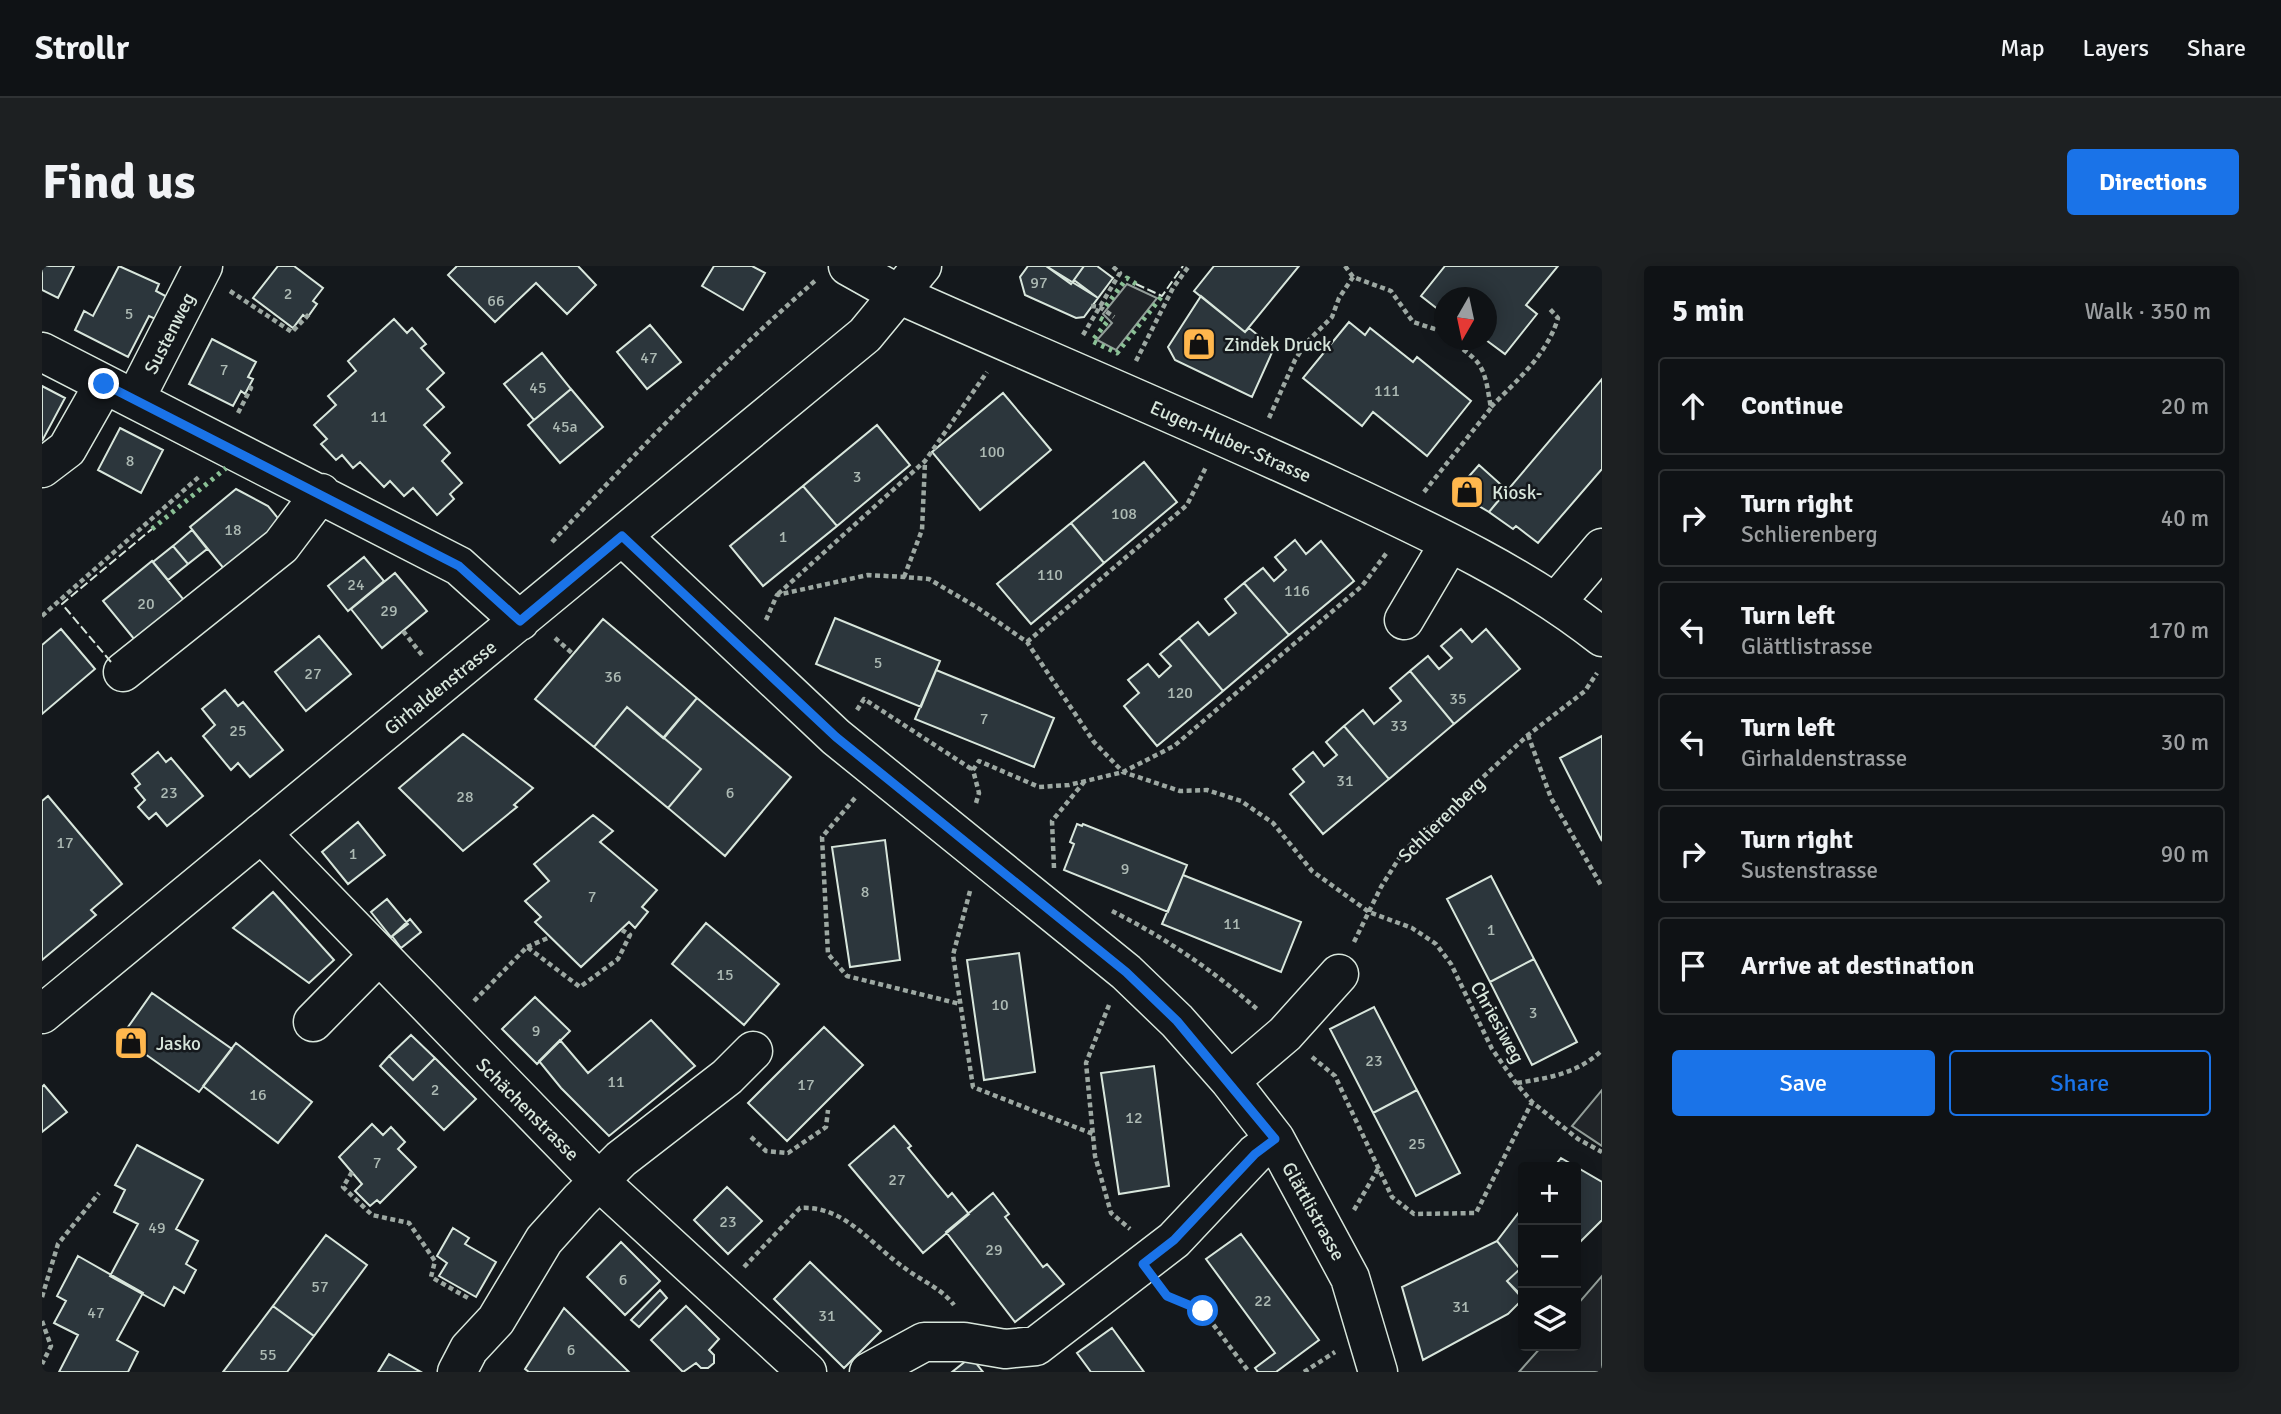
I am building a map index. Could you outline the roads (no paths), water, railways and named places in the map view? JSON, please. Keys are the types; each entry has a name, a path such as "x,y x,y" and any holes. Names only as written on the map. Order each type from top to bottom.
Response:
{"street":[{"name":"Sustenweg","path":"42,468 66,449 119,391 202,268"},
{"name":"Eugen-Huber-Strasse","path":"834,272 910,280 1227,437 1396,516 1557,601 1599,654"},
{"name":"Girhaldenstrasse","path":"42,1014 261,833 537,629 622,536 865,335 910,280"},
{"path":"42,352 119,391 235,430 321,493 459,566 537,629"},
{"path":"123,672 281,546 321,493"},
{"name":"Glättlistrasse","path":"622,536 836,737 1126,972 1177,1021 1230,1081 1275,1139 1350,1278 1378,1372"},
{"path":"1404,620 1449,544"},
{"path":"1557,601 1602,548"},
{"name":"Schächenstrasse","path":"261,833 599,1181 721,1293 785,1365"},
{"path":"313,1022 378,956"},
{"path":"1230,1081 1285,1034 1339,974"},
{"path":"457,1372 469,1349 496,1320 544,1240 621,1159 727,1077 753,1051"},
{"path":"869,1372 924,1342 979,1344 1005,1349 1036,1346 1174,1240 1255,1154 1275,1139"}],"place":[{"name":"Zindek Druck","path":"1199,344"},
{"name":"Kiosk-","path":"1467,492"},
{"name":"Jasko","path":"131,1043"}]}
